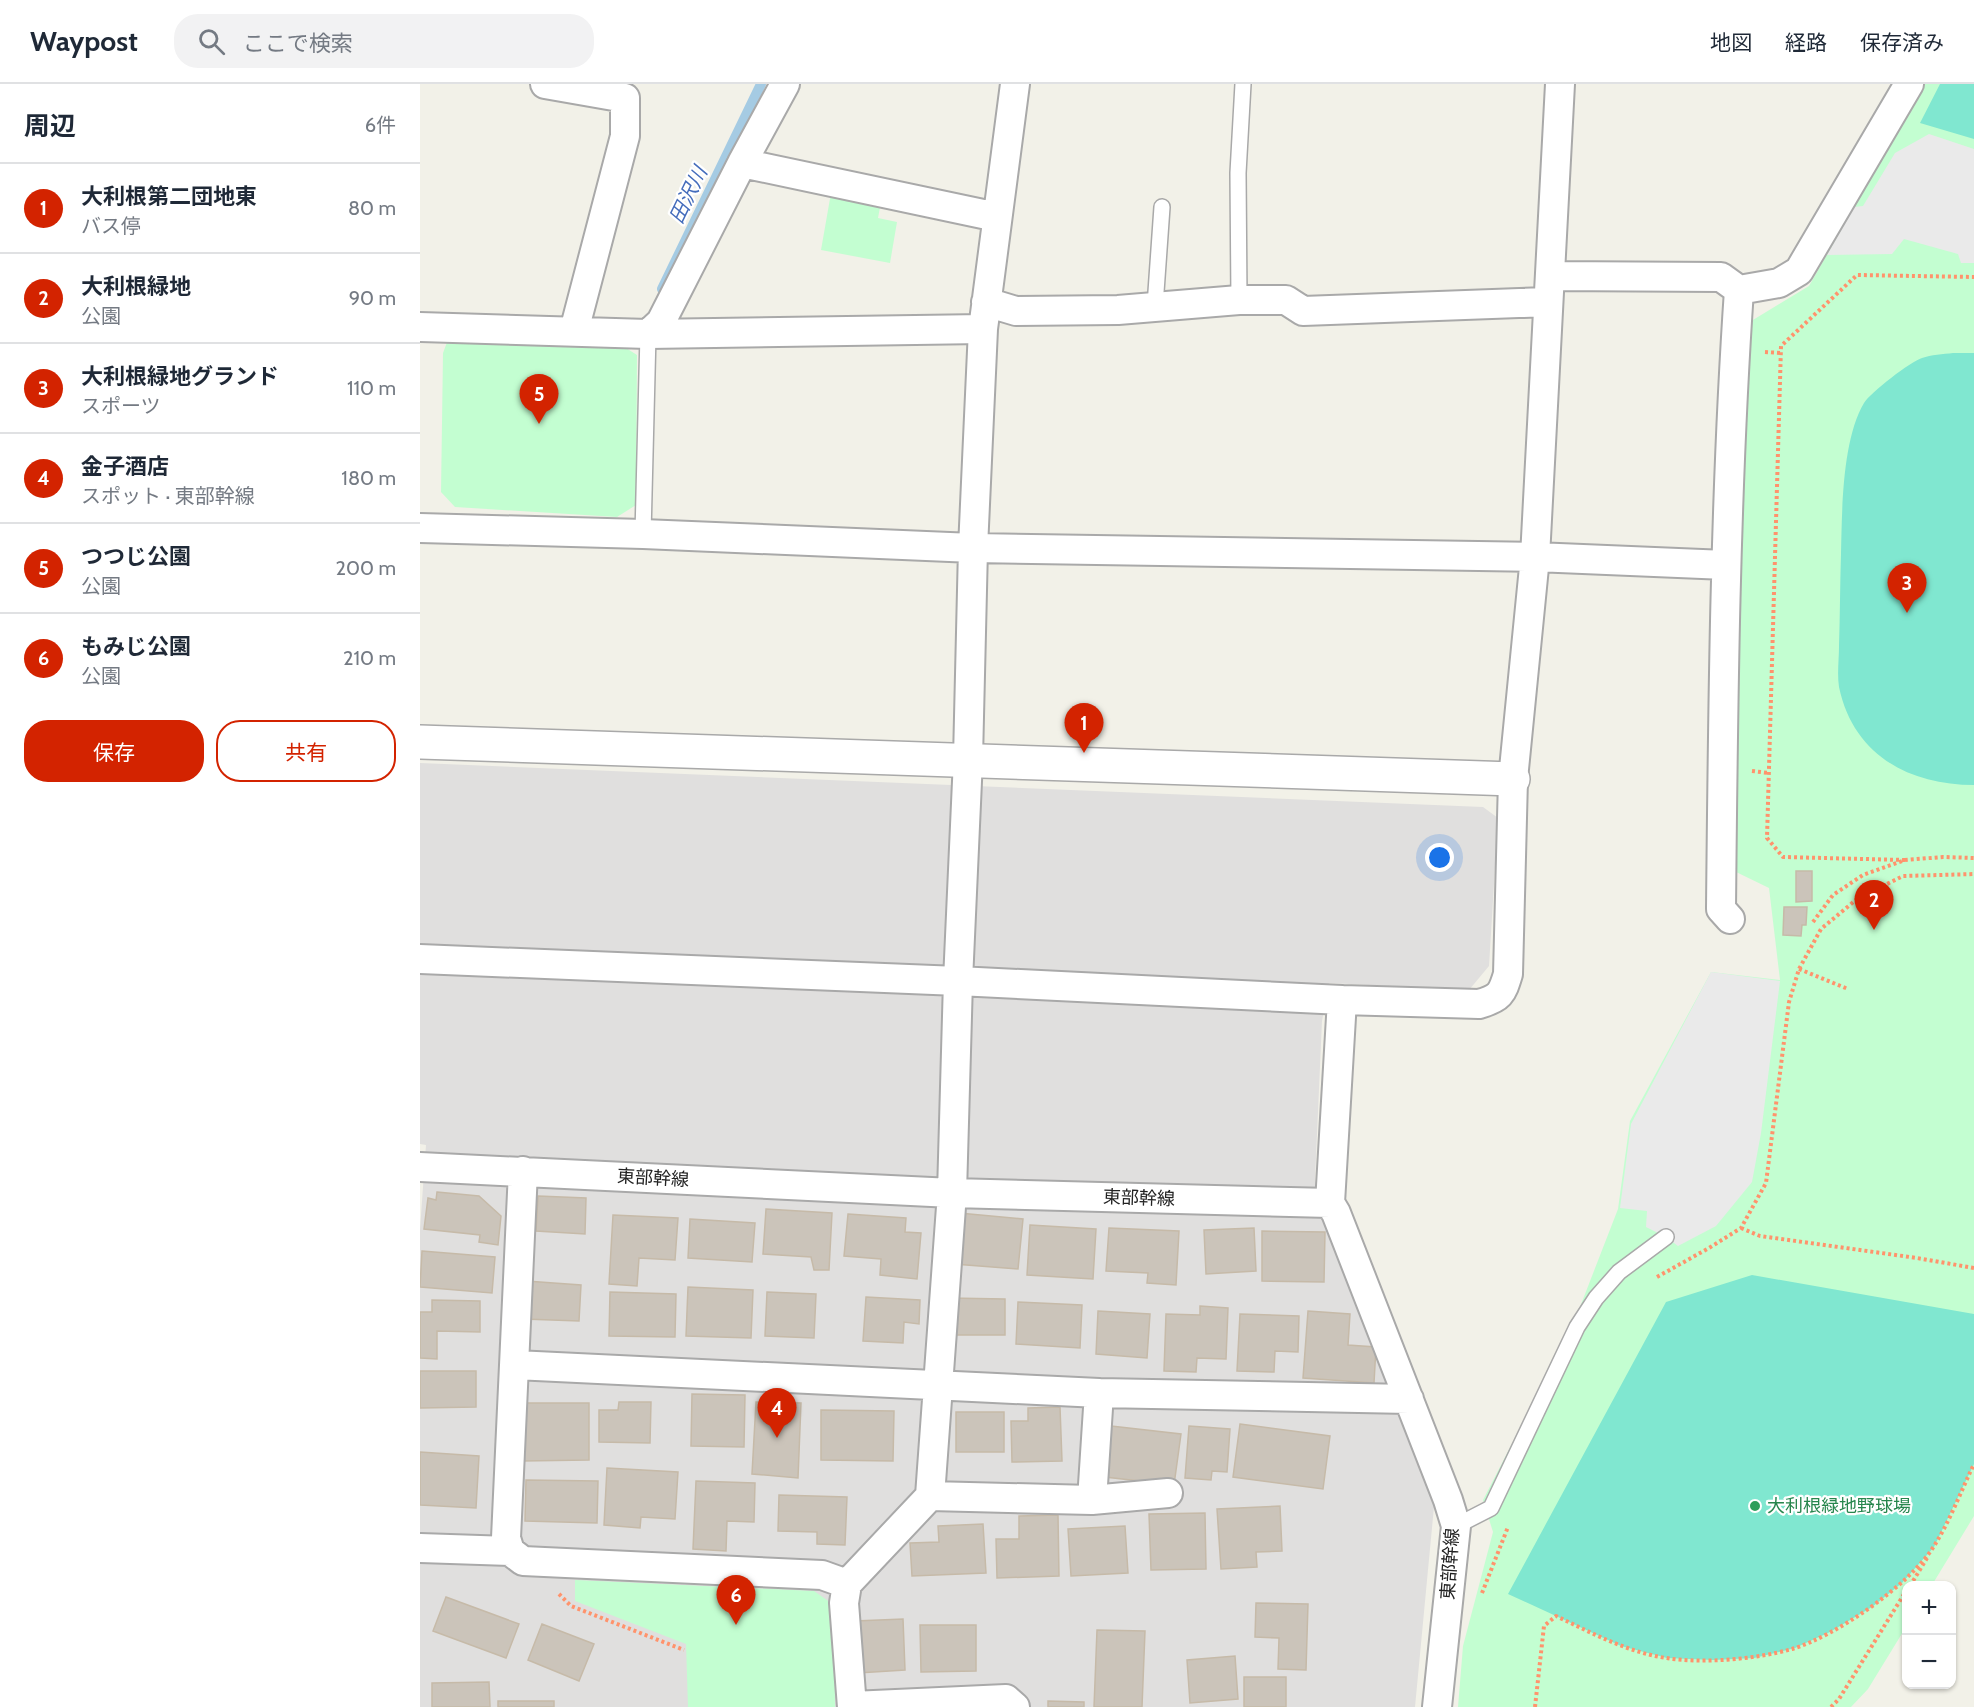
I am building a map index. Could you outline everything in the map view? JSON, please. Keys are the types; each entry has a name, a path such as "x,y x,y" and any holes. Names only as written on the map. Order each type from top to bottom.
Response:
{"street":[{"path":"545,84 626,98 625,136 574,331"},
{"path":"648,334 661,322 785,84"},
{"path":"1015,1707 1006,1699 852,1706 844,1603 847,1584 930,1496 952,1193 958,981 968,759 973,548 984,315 1016,84"},
{"path":"420,958 1342,1000 1479,1004 1495,999 1503,991 1508,974 1513,779 1535,557 1560,84"},
{"path":"420,342 420,327 648,334 984,315 1016,311 1118,310 1239,300 1286,300 1303,311 1549,289 1721,277 1739,290 1779,284 1799,271 1909,84"},
{"path":"742,163 997,217"},
{"path":"1730,919 1721,909 1726,565 1739,290"},
{"path":"420,528 643,534 973,548 1535,557 1726,565"},
{"path":"420,741 1513,779"},
{"path":"1330,1203 1342,1000"},
{"name":"東部幹線","path":"420,1167 952,1193 1330,1203 1336,1213 1409,1399 1456,1526 1437,1707"},
{"path":"516,1556 506,1538 523,1171"},
{"path":"514,1365 1099,1393 1409,1399"},
{"path":"1092,1500 1099,1393"},
{"path":"930,1496 1092,1500 1168,1493"},
{"path":"420,1548 822,1575 847,1584"}],"lane":[{"path":"1239,300 1238,173 1243,84"},
{"path":"1155,306 1162,207"},
{"path":"643,534 648,334"},
{"path":"1456,1526 1491,1508 1577,1327 1596,1298 1619,1272 1666,1237"}],"path":[{"path":"1974,277 1857,275 1781,346 1767,838 1783,857 1905,860 1943,857 1974,858"},
{"path":"1813,922 1833,895 1863,875 1905,860"},
{"path":"1799,969 1848,989"},
{"path":"1741,1227 1760,1236 1974,1268"},
{"path":"1913,1581 1934,1547 1974,1464"},
{"path":"1535,1707 1544,1626 1556,1616 1621,1646 1667,1658 1713,1660 1754,1658 1795,1648 1830,1632 1872,1607 1902,1583 1934,1547"},
{"path":"516,1556 571,1606 684,1650"},
{"path":"1831,1707 1839,1699 1902,1597"}],"shaded area":[{"path":"1929,134 1974,149 1974,263 1961,263 1958,254 1904,239 1892,254 1827,255 1854,207 1863,206 1895,153"},
{"path":"420,763 1483,807 1498,818 1489,966 1469,990 1329,983 1322,1021 1315,1180 1323,1220 1409,1424 1435,1496 1415,1707 420,1707 420,1229 426,1145 420,1144"},
{"path":"1711,972 1780,981 1761,1133 1752,1182 1716,1226 1678,1246 1646,1227 1647,1211 1620,1208 1631,1124"}],"green space":[{"path":"1924,84 1974,84 1974,1516 1934,1581 1902,1581 1902,1634 1868,1689 1851,1707 1458,1707 1463,1646 1493,1532 1483,1500 1573,1325 1618,1209 1630,1121 1711,972 1780,980 1769,888 1732,870 1748,323 1809,286"},
{"path":"1940,84 1974,84 1974,139 1920,123"},
{"path":"831,193 881,202 878,218 897,222 890,263 821,250"},
{"path":"449,337 626,348 637,355 636,505 617,517 455,507 441,492 443,353"},
{"path":"1974,353 1974,785 1950,784 1927,779 1906,772 1887,761 1870,747 1857,731 1846,710 1838,677 1843,497 1847,456 1857,418 1868,398 1909,365 1926,357"},
{"name":"大利根緑地野球場","path":"1752,1275 1974,1314 1974,1464 1934,1547 1902,1583 1872,1607 1830,1632 1795,1648 1754,1658 1713,1660 1667,1658 1621,1646 1508,1594 1666,1302"},
{"path":"575,1580 814,1591 834,1605 835,1707 688,1707 686,1644 575,1601"}],"building":[{"path":"1796,871 1812,871 1812,901 1796,902"},
{"path":"1784,907 1807,907 1806,925 1802,925 1801,936 1783,935"},
{"path":"437,1192 479,1196 501,1216 498,1245 479,1242 480,1235 424,1229 428,1198 436,1200"},
{"path":"538,1196 586,1198 585,1234 536,1231"},
{"path":"766,1209 832,1213 829,1270 814,1270 811,1257 763,1254"},
{"path":"959,1213 1023,1219 1018,1269 954,1264"},
{"path":"848,1214 906,1218 905,1232 921,1233 917,1279 880,1275 881,1259 844,1256"},
{"path":"613,1215 678,1218 675,1260 639,1258 637,1286 609,1284"},
{"path":"690,1219 755,1223 752,1262 688,1258"},
{"path":"1030,1225 1096,1229 1093,1279 1027,1275"},
{"path":"1109,1228 1179,1231 1176,1285 1147,1283 1148,1273 1106,1271"},
{"path":"1254,1228 1256,1271 1206,1274 1204,1230"},
{"path":"1262,1231 1325,1232 1324,1282 1262,1281"},
{"path":"422,1251 495,1257 492,1293 420,1287"},
{"path":"526,1281 581,1285 579,1321 524,1319"},
{"path":"688,1287 753,1290 751,1338 686,1336"},
{"path":"610,1292 676,1294 675,1337 609,1336"},
{"path":"767,1292 816,1294 814,1338 765,1336"},
{"path":"866,1297 920,1300 919,1324 904,1322 903,1343 863,1341"},
{"path":"948,1298 1005,1299 1005,1335 948,1335"},
{"path":"432,1300 480,1301 480,1332 437,1331 437,1359 420,1358 420,1312 432,1312"},
{"path":"1018,1302 1082,1305 1080,1348 1016,1344"},
{"path":"1200,1306 1228,1308 1226,1359 1197,1358 1196,1372 1164,1371 1166,1314 1200,1315"},
{"path":"1098,1311 1150,1314 1147,1358 1096,1354"},
{"path":"1308,1311 1350,1314 1348,1345 1376,1347 1374,1383 1303,1378"},
{"path":"1240,1314 1299,1316 1298,1352 1275,1351 1274,1372 1237,1371"},
{"path":"420,1371 476,1371 476,1407 420,1408"},
{"path":"692,1394 745,1395 744,1447 691,1446"},
{"path":"619,1402 651,1402 650,1443 599,1442 599,1410 618,1410"},
{"path":"756,1402 801,1403 798,1478 752,1474"},
{"path":"522,1403 589,1403 589,1460 522,1461"},
{"path":"1060,1407 1062,1461 1012,1462 1011,1421 1028,1421 1028,1408"},
{"path":"821,1410 894,1411 893,1461 821,1460"},
{"path":"956,1412 1004,1412 1004,1452 956,1452"},
{"path":"1240,1424 1330,1436 1323,1489 1233,1477"},
{"path":"1111,1426 1181,1434 1174,1485 1105,1477"},
{"path":"1189,1426 1230,1429 1227,1472 1212,1471 1211,1480 1185,1478"},
{"path":"420,1452 479,1456 476,1508 420,1505"},
{"path":"607,1468 678,1472 675,1519 641,1517 640,1528 604,1525"},
{"path":"526,1480 598,1481 597,1523 525,1521"},
{"path":"696,1481 755,1483 754,1522 727,1521 726,1551 693,1549"},
{"path":"779,1495 847,1497 845,1545 817,1544 817,1532 778,1531"},
{"path":"1280,1506 1282,1551 1256,1552 1257,1567 1221,1569 1217,1509"},
{"path":"1205,1513 1206,1569 1151,1570 1149,1514"},
{"path":"1058,1515 1059,1576 997,1578 996,1539 1019,1539 1019,1516"},
{"path":"983,1524 986,1573 912,1576 910,1543 939,1542 938,1526"},
{"path":"1125,1526 1128,1573 1071,1576 1068,1529"},
{"path":"446,1597 519,1624 506,1658 433,1631"},
{"path":"1256,1603 1308,1604 1306,1670 1278,1669 1279,1638 1255,1637"},
{"path":"903,1619 905,1670 858,1673 855,1621"},
{"path":"542,1624 594,1644 579,1681 528,1660"},
{"path":"920,1625 976,1625 976,1671 921,1672"},
{"path":"1097,1630 1145,1631 1142,1707 1094,1707"},
{"path":"1235,1656 1238,1699 1190,1703 1187,1660"},
{"path":"1244,1677 1286,1677 1286,1707 1244,1707"},
{"path":"489,1682 490,1707 432,1707 432,1683"},
{"path":"498,1701 554,1701 554,1707 498,1707"},
{"path":"1048,1701 1084,1702 1084,1707 1048,1707"}],"waterway":[{"name":"田沢川","path":"662,289 761,84"}],"place":[{"name":"つつじ公園","path":"539,424"},
{"name":"大利根緑地グランド","path":"1907,613"},
{"name":"大利根第二団地東","path":"1084,753"},
{"name":"大利根緑地","path":"1874,930"},
{"name":"金子酒店","path":"777,1438"},
{"name":"大利根緑地野球場","path":"1755,1506"},
{"name":"もみじ公園","path":"736,1625"}]}
